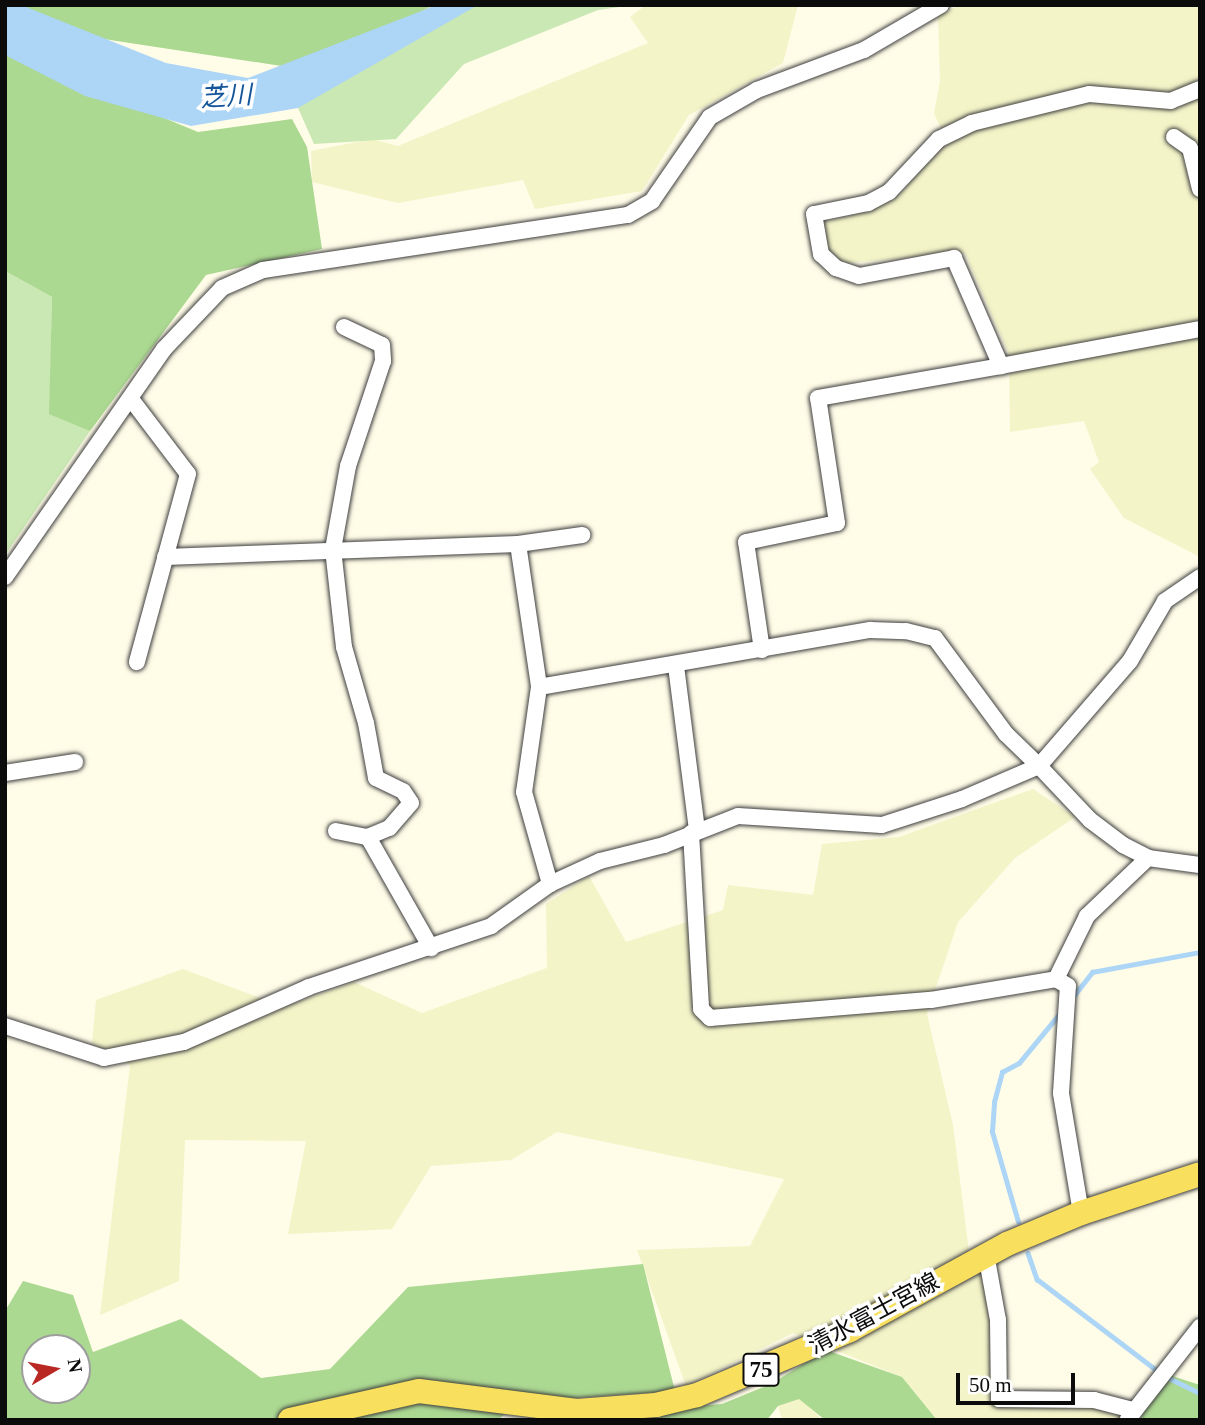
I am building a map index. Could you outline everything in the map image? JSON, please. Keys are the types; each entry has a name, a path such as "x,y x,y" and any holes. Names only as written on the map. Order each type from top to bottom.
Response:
{"main road":[{"name":"清水富士宮線","path":"290,1420 419,1391 577,1411 656,1405 696,1395 783,1361 986,1254 1082,1213 1200,1174"}],"street":[{"path":"5,577 164,349 222,288 263,270 628,215 652,201 710,117 757,90 864,50 941,5"},
{"path":"1001,366 954,258 859,276 847,272 821,254 814,214 868,203 889,192 939,139 972,123 1089,94 1171,101 1200,89"},
{"path":"1174,137 1190,148 1200,189"},
{"path":"336,831 368,837 389,828 411,803 403,790 376,778 366,723 344,646 333,549 348,466 383,361 382,345 344,327"},
{"path":"762,650 746,542 837,523 818,398 1200,329"},
{"path":"131,399 188,474 137,662"},
{"path":"165,557 518,544 582,535"},
{"path":"518,544 539,687 524,792 550,884"},
{"path":"5,1026 104,1058 184,1042 309,987 491,926 550,884 600,861 738,816 762,814 839,825 882,825 961,799 1039,766 1130,661 1166,601 1200,577"},
{"path":"539,687 676,666 870,630 935,638 1006,734 1090,820 1147,858 1200,864"},
{"path":"676,666 694,832 701,1009 710,1018 931,1000 1056,979 1068,986 1061,1093 1082,1213"},
{"path":"5,773 75,762"},
{"path":"368,837 430,948"},
{"path":"1056,979 1087,916 1147,858"},
{"path":"986,1254 998,1320 999,1399 1094,1400 1130,1415 1200,1328"}],"green space":[{"path":"5,5 432,5 393,29 288,67 97,38"},
{"path":"430,5 634,5 598,10 464,64 396,139 314,144 298,108"},
{"path":"646,5 798,5 783,63 689,115 642,191 535,209 523,180 398,203 312,182 311,151 372,139 398,146 648,43 630,17"},
{"path":"961,5 1200,5 1200,557 1124,518 1090,469 1099,462 1084,421 1010,432 1009,354 965,253 836,264 826,245 824,222 869,211 903,191 945,138 934,113 940,81 938,15"},
{"path":"5,52 198,132 292,119 307,147 322,249 206,275 90,431 49,414 52,297 5,271"},
{"path":"5,271 52,297 50,405 90,431 5,555"},
{"path":"1033,789 1075,817 1015,858 958,922 927,1014 953,1125 969,1252 995,1280 999,1399 1130,1409 1125,1420 937,1420 902,1377 793,1333 686,1386 637,1250 750,1246 784,1179 557,1132 511,1160 431,1166 392,1229 288,1234 306,1141 185,1140 179,1281 100,1315 130,1065 92,1043 96,1000 183,969 284,1007 354,982 422,1013 547,968 546,904 589,876 626,942 723,910 728,885 813,895 822,844 899,837"},
{"path":"643,1264 675,1391 518,1402 498,1420 5,1420 5,1311 23,1281 73,1295 87,1334 21,1334 21,1404 91,1404 91,1346 93,1352 181,1319 261,1378 330,1369 408,1287"},
{"path":"826,1350 902,1377 937,1420 825,1420 799,1399 778,1406 767,1420 617,1420 670,1408 722,1404 771,1384"},
{"path":"1163,1373 1200,1385 1200,1420 1140,1420"},
{"path":"799,1398 823,1420 782,1420 778,1406"}],"water":[{"name":"芝川","path":"5,5 21,5 166,63 248,78 437,5 478,5 298,108 191,126 85,96 5,55"}],"waterway":[{"path":"1072,998 1092,972 1200,952"},
{"path":"1018,1222 992,1132 994,1102 1002,1072 1019,1063 1060,1013"},
{"path":"1028,1253 1037,1279 1159,1372"},
{"path":"1167,1377 1200,1393"}]}
